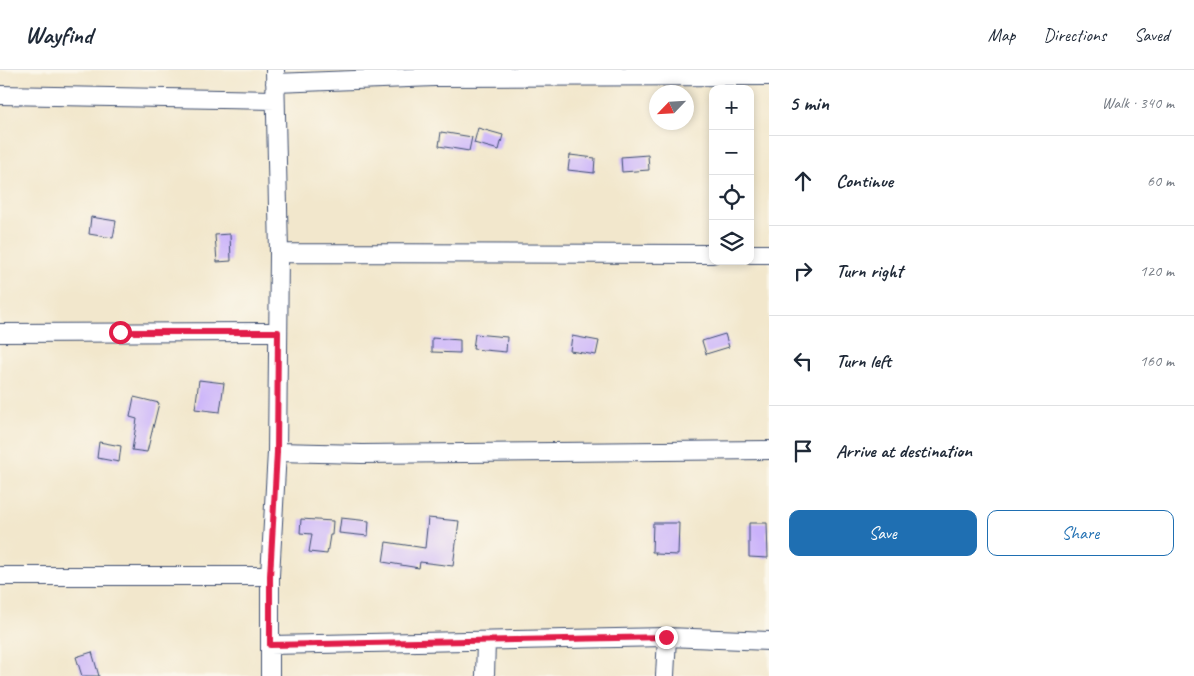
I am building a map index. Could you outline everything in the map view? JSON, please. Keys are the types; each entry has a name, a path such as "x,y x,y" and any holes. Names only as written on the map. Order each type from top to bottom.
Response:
{"street":[{"path":"0,95 435,77 769,76"},
{"path":"270,676 270,576 277,452 279,253 275,84"},
{"path":"279,253 709,254"},
{"path":"754,254 769,254"},
{"path":"0,333 278,332"},
{"path":"277,452 372,454 769,450"},
{"path":"0,576 270,576"},
{"path":"270,645 666,637 769,640"},
{"path":"664,676 666,637"},
{"path":"485,676 486,641"}],"building":[{"path":"478,128 503,135 499,150 474,143"},
{"path":"441,132 472,137 469,151 439,146"},
{"path":"570,155 595,158 594,173 568,170"},
{"path":"648,155 649,170 622,172 621,157"},
{"path":"91,217 116,221 113,238 89,234"},
{"path":"230,234 231,261 217,262 215,235"},
{"path":"475,334 507,337 506,352 473,349"},
{"path":"725,334 729,347 706,354 702,341"},
{"path":"572,336 599,341 596,355 570,351"},
{"path":"432,338 460,340 460,353 432,352"},
{"path":"199,380 224,383 220,412 195,409"},
{"path":"134,397 159,403 147,452 132,450 137,419 130,417"},
{"path":"99,442 121,446 119,462 97,458"},
{"path":"341,518 369,521 368,536 339,533"},
{"path":"428,518 459,521 453,566 420,562 419,568 383,562 386,542 425,548"},
{"path":"301,519 333,521 332,535 330,535 327,554 309,552 312,534 300,533"},
{"path":"653,523 679,523 678,555 655,554 656,552 652,552"},
{"path":"749,523 767,523 768,558 749,557"},
{"path":"92,652 99,676 82,676 76,657"}],"route":[{"path":"120,332 278,332 277,452 270,576 270,645 666,637"}]}
